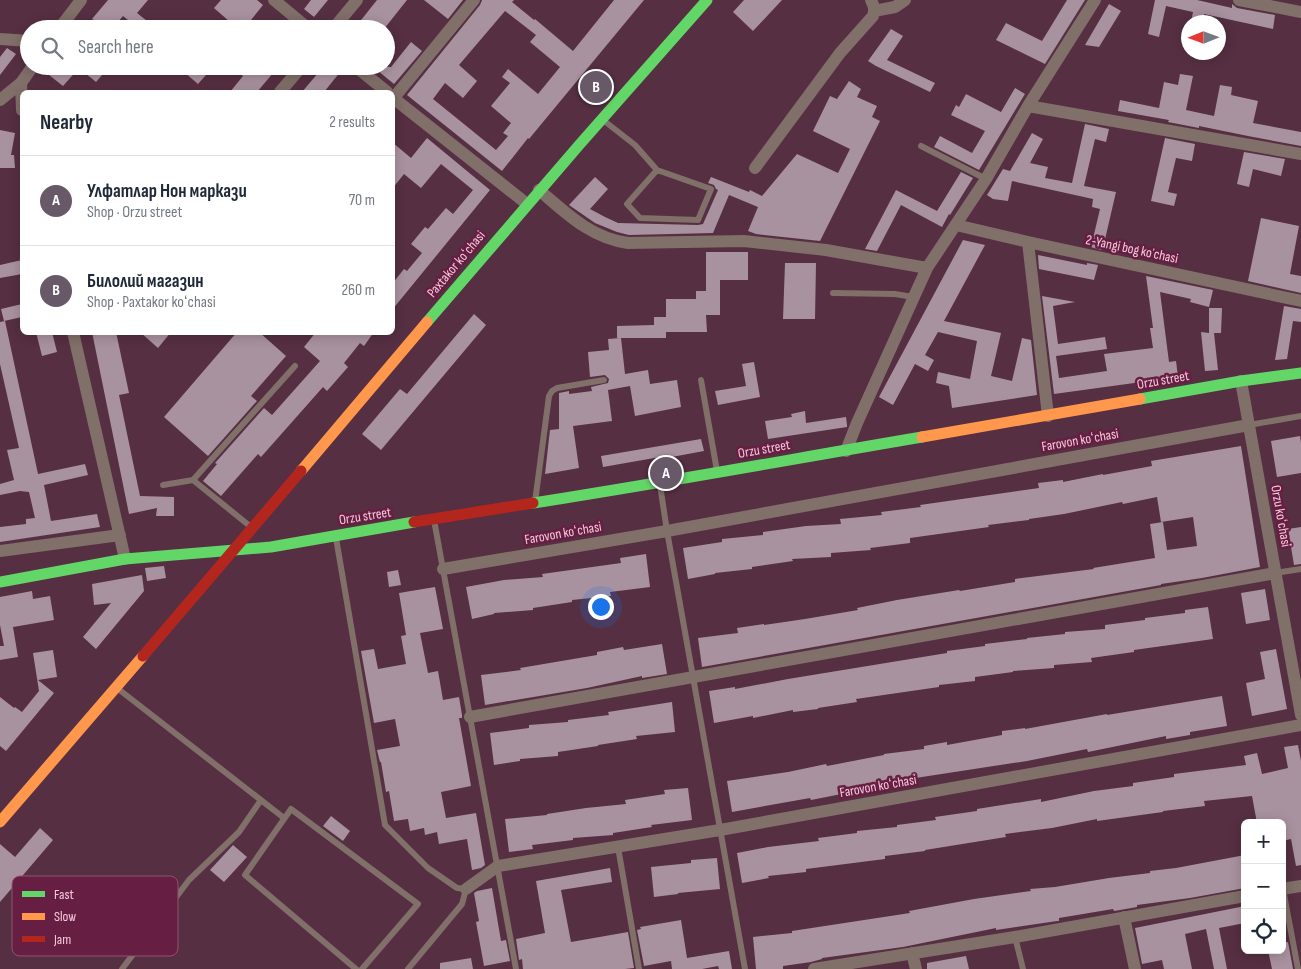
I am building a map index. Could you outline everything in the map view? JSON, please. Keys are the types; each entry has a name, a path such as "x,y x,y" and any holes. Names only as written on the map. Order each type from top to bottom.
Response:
{"main road":[{"name":"Paxtakor koʻchasi","path":"0,822 117,688 539,190 707,0"},
{"name":"Orzu street","path":"0,582 125,559 271,547 660,483 1241,381 1301,373"}],"street":[{"path":"66,20 81,0"},
{"path":"274,0 298,20"},
{"path":"340,20 357,0"},
{"path":"395,93 474,0"},
{"path":"755,168 840,53 873,16 873,5 895,7 905,0"},
{"path":"846,451 857,422 927,268 986,179 1028,106 1095,0"},
{"path":"1239,0 1301,12"},
{"path":"0,39 20,40"},
{"path":"0,100 21,84 27,75"},
{"path":"282,90 294,75"},
{"path":"366,75 384,90"},
{"path":"21,84 21,90"},
{"path":"395,99 527,204"},
{"path":"1028,106 1301,154"},
{"path":"539,190 592,232 619,242 744,241 826,250 927,268"},
{"name":"2-Yangi bog koʼchasi","path":"956,225 1301,301"},
{"path":"1028,242 1048,416"},
{"path":"74,335 125,559"},
{"name":"Orzu koʻchasi","path":"1241,381 1301,715"},
{"name":"Farovon koʻchasi","path":"443,568 667,531 1249,425"},
{"path":"0,551 120,535"},
{"path":"470,717 1276,573"},
{"name":"Farovon koʻchasi","path":"466,889 498,866 720,830 1301,725"},
{"path":"1286,888 1301,886"},
{"path":"814,969 1015,937 1241,897"},
{"path":"1124,917 1135,969"},
{"path":"912,953 916,969"}],"lane":[{"path":"602,119 635,145 657,170 711,189 698,220 640,218 627,204 657,170"},
{"path":"921,146 986,179"},
{"path":"833,293 895,294 913,297"},
{"path":"163,486 193,480 295,366"},
{"path":"535,503 552,391 557,388 604,380"},
{"path":"701,380 717,472"},
{"path":"1249,425 1301,416"},
{"path":"193,480 252,527"},
{"path":"660,483 745,969"},
{"path":"434,519 516,969"},
{"path":"336,536 385,825 428,868 457,888 466,889 462,904 408,969"},
{"path":"1276,573 1301,569"},
{"path":"117,688 284,818"},
{"path":"178,895 189,880 239,832 261,800"},
{"path":"356,969 245,875 291,809 418,904 362,969"},
{"path":"618,847 639,969"},
{"path":"1286,909 1298,969"},
{"path":"1015,937 1023,969"},
{"path":"122,969 132,956"}],"building":[{"path":"108,0 148,0 137,13 146,20 128,20 123,16 120,20 92,19"},
{"path":"221,0 257,0 263,5 251,20 228,20 214,8"},
{"path":"311,0 328,0 314,17 304,9"},
{"path":"377,0 407,0 391,20 361,20"},
{"path":"424,0 463,0 448,19"},
{"path":"482,0 514,0 512,2 573,51 614,0 644,0 502,171 407,95 480,5","holes":["505,11 536,35 530,42 560,67 538,94 508,69 502,77 510,83 491,106 511,123 503,133 508,136 496,150 433,99 445,83 463,98 477,81 459,65"]},
{"path":"744,0 782,0 753,31 733,12"},
{"path":"1067,0 1085,0 1045,64 996,40 1006,23 1042,41"},
{"path":"1155,0 1197,0 1232,8 1232,4 1237,8 1275,15 1273,29 1226,19 1226,15 1192,15 1193,12 1166,6 1159,37 1148,34"},
{"path":"1109,4 1121,11 1099,47 1085,45"},
{"path":"891,29 903,36 887,60 935,83 930,92 868,61"},
{"path":"411,42 422,51 394,84 383,75 395,75 395,62"},
{"path":"7,48 16,54 0,75 0,57"},
{"path":"1180,74 1193,76 1186,110 1214,116 1220,85 1232,87 1231,95 1258,101 1253,123 1301,132 1301,146 1118,111 1120,100 1159,108 1164,82 1178,85"},
{"path":"49,75 73,75 63,86"},
{"path":"88,75 102,75 96,82"},
{"path":"188,75 206,75 198,84"},
{"path":"242,75 271,75 259,90 232,90 243,76"},
{"path":"316,75 338,75 326,90 304,90"},
{"path":"849,81 861,89 857,97 877,106 872,117 880,121 820,241 756,234 748,231 758,207 729,195 713,233 629,235 595,223 569,205 595,177 608,189 590,209 605,217 618,223 698,225 703,224 718,190 714,185 708,183 711,177 762,196 797,154 838,173 850,149 813,131 830,96 837,99"},
{"path":"1015,88 1025,94 979,170 934,147 940,136 972,153 985,131 951,115 956,105 959,107 966,94 1001,112"},
{"path":"1085,124 1109,129 1106,142 1095,139 1084,186 1116,192 1101,250 1091,247 1100,209 1092,207 1093,199 1012,181 1008,201 993,199 987,195 1003,169 1010,171 1032,133 1043,139 1030,163 1048,167 1045,178 1072,183"},
{"path":"0,130 15,133 11,155 14,155 15,168 0,168"},
{"path":"427,138 490,190 395,306 395,280 404,269 407,271 422,253 411,244 425,227 428,229 446,208 453,214 473,190 441,164 421,188 404,174 395,185 395,145 411,158"},
{"path":"1165,138 1195,144 1192,161 1176,158 1168,192 1177,194 1174,206 1151,201"},
{"path":"1244,152 1285,159 1281,176 1253,169 1249,187 1237,184"},
{"path":"961,172 973,178 942,227 901,205 877,251 865,249 896,190 937,211"},
{"path":"1261,218 1299,226 1290,274 1301,276 1301,293 1248,281"},
{"path":"963,240 985,245 944,321 1001,333 991,376 1012,381 1022,338 1031,340 1037,395 952,408 949,386 936,383 938,372 970,379 977,341 938,332 925,355 934,360 928,371 915,364 893,405 879,397"},
{"path":"706,252 748,252 748,280 720,280 720,315 706,315 707,332 666,332 666,338 617,338 617,326 654,325 654,317 666,317 666,299 696,299 696,291 706,291"},
{"path":"1038,255 1087,265 1087,263 1098,265 1094,280 1039,269"},
{"path":"20,260 20,274 0,278 0,265"},
{"path":"785,263 816,263 815,319 783,319"},
{"path":"1146,276 1213,290 1209,307 1190,302 1191,299 1160,292 1169,362 1176,361 1178,377 1054,394 1042,296 1075,302 1053,306 1058,344 1105,337 1107,349 1056,356 1059,378 1107,371 1104,354 1153,348 1150,328 1153,328"},
{"path":"20,304 20,317 4,321 1,309"},
{"path":"1284,306 1301,309 1301,322 1293,321 1287,359 1275,360"},
{"path":"1209,308 1222,308 1221,333 1214,333 1218,370 1205,371 1201,332 1209,333"},
{"path":"474,314 486,325 381,450 362,434 400,389 407,394"},
{"path":"5,321 38,474 85,464 88,475 44,485 51,521 97,514 100,527 0,542 0,527 26,524 26,519 35,518 29,492 20,491 0,495 0,484 14,480 7,450 19,448 0,364 0,322"},
{"path":"37,335 53,335 57,352 42,356"},
{"path":"93,335 117,335 129,393 119,395 140,496 174,497 174,516 156,516 157,508 129,514"},
{"path":"143,335 169,335 158,348"},
{"path":"234,335 262,335 286,356 251,396 257,401 208,456 164,417"},
{"path":"314,335 372,335 364,346 360,343 344,363 348,367 327,391 323,387 261,457 258,454 221,496 203,481 217,464 215,463 264,408 272,415 320,361 304,347"},
{"path":"621,338 625,374 648,370 650,384 677,380 681,407 635,416 630,386 608,390 612,421 573,426 579,468 545,474 550,430 559,429 559,393 569,391 569,394 592,391 591,387 608,383 609,379 605,375 590,377 588,352 609,350 608,339"},
{"path":"754,362 760,397 718,405 715,391 746,386 742,364"},
{"path":"805,411 806,423 846,417 847,427 768,439 765,421 792,417 791,414"},
{"path":"1300,436 1301,473 1277,477 1271,441"},
{"path":"701,439 704,451 603,467 601,456"},
{"path":"1241,446 1260,567 702,667 698,638 738,633 737,628 858,610 857,608 897,600 1015,582 1015,579 1094,569 1155,558 1150,524 1163,522 1167,550 1197,546 1193,517 1161,522 1157,497 1029,520 988,525 989,527 910,538 910,543 870,548 871,550 831,553 831,557 792,559 793,561 752,567 752,569 715,573 688,579 683,548 722,542 722,539 763,535 763,532 806,526 841,524 840,519 882,515 881,512 921,507 920,505 1039,488 1038,483 1063,480 1063,482 1103,475 1152,466 1151,461"},
{"path":"1301,527 1301,564 1294,565 1288,529"},
{"path":"646,554 650,587 610,592 611,596 572,600 572,602 533,608 533,610 494,613 472,619 466,587 504,580 543,577 542,574 621,563 620,558"},
{"path":"164,566 166,578 147,581 145,568"},
{"path":"398,570 401,585 389,587 387,572"},
{"path":"142,575 144,591 96,649 83,637 111,603 94,605 92,584"},
{"path":"435,587 443,629 420,633 428,673 438,671 443,700 459,697 462,718 459,718 471,786 441,792 446,818 476,813 485,865 472,870 467,839 439,844 437,832 425,835 424,828 410,831 408,819 394,821 389,791 386,792 377,750 400,746 395,719 374,723 361,651 374,649 378,669 406,664 401,636 406,635 399,593"},
{"path":"1265,589 1270,620 1246,624 1241,593"},
{"path":"32,591 33,599 50,596 54,620 13,627 18,657 0,660 0,646 4,646 0,625 0,597"},
{"path":"1208,607 1213,639 1091,658 1092,662 1054,665 1054,668 1013,671 975,677 975,681 856,699 857,702 818,709 793,712 793,710 714,723 709,691 735,687 735,689 947,653 947,651 985,646 985,644 1065,634 1065,632 1105,629 1105,625 1145,620 1145,618 1185,613 1185,610"},
{"path":"662,644 667,674 642,678 642,676 587,688 485,705 481,675 521,670 520,668 597,655 597,652 623,647 624,650"},
{"path":"1276,649 1287,709 1252,716 1246,683 1265,679 1260,652"},
{"path":"53,650 57,677 38,680 54,693 6,751 0,746 0,697 22,712 39,691 33,653"},
{"path":"1222,696 1227,726 1190,732 1190,735 1166,739 1166,736 1088,752 1087,749 1027,761 909,779 910,783 732,812 727,781 924,749 924,746 947,742 947,745 1002,735 1002,731 1025,729"},
{"path":"672,702 675,732 636,736 637,739 558,752 558,756 520,759 520,761 494,765 490,733 529,728 529,725 568,722 568,720 609,715 608,712"},
{"path":"1298,745 1301,761 1301,865 1296,866 1291,839 1286,840 1286,819 1256,819 1252,796 1204,801 1205,806 1097,821 1097,819 1052,828 1005,834 1006,837 885,856 885,859 806,869 806,872 768,876 769,878 742,883 737,853 819,841 818,838 857,833 857,831 897,827 897,825 936,820 935,817 977,811 977,809 1041,799 1041,802 1094,791 1133,786 1133,783 1174,777 1174,774 1246,765 1244,756 1257,753 1262,774 1288,768 1284,747"},
{"path":"688,788 692,820 651,825 652,827 613,833 613,835 573,838 573,840 532,845 533,849 509,852 505,819 626,804 625,800 665,794 664,790"},
{"path":"331,816 350,831 343,841 323,826"},
{"path":"40,828 53,840 22,876 12,876 12,888 0,902 0,844 15,857"},
{"path":"233,845 247,857 224,882 210,870"},
{"path":"1241,856 1241,889 1137,905 1137,907 1114,911 1113,909 1059,918 1059,921 996,930 996,928 903,947 822,958 811,962 783,966 783,969 756,969 753,937 792,933 792,931 910,913 909,911 974,899 1031,891 1030,889 1055,887"},
{"path":"717,858 720,889 654,897 651,867 691,863 691,860"},
{"path":"610,868 612,882 561,890 571,942 628,932 634,968 523,969 522,959 519,960 516,939 545,933 536,881"},
{"path":"492,888 501,941 506,940 510,961 484,966 476,922 479,921 474,893"},
{"path":"1241,907 1241,924 1219,928 1227,969 1214,969 1206,929 1185,934 1192,969 1164,969 1162,960 1142,964 1135,928"},
{"path":"681,920 687,958 729,951 732,969 719,969 718,966 702,969 672,969 671,961 644,966 637,930 641,929 640,927"},
{"path":"1286,942 1288,942 1293,969 1272,969 1269,954 1286,954"},
{"path":"966,956 969,969 927,969 927,963"},
{"path":"471,958 473,969 440,969 440,963"}],"traffic: fast":[{"path":"427,322 707,0"},
{"path":"1140,399 1241,381 1301,373"},
{"path":"533,503 922,437"},
{"path":"0,582 125,559 271,547 414,522"}],"traffic: slow":[{"path":"301,471 427,322"},
{"path":"922,437 1140,399"},
{"path":"0,822 143,656"}],"traffic: jam":[{"path":"143,656 301,471"},
{"path":"414,522 533,503"}],"place":[{"name":"Билолий магазин","path":"596,87"},
{"name":"Улфатлар Нон маркази","path":"666,473"}]}
